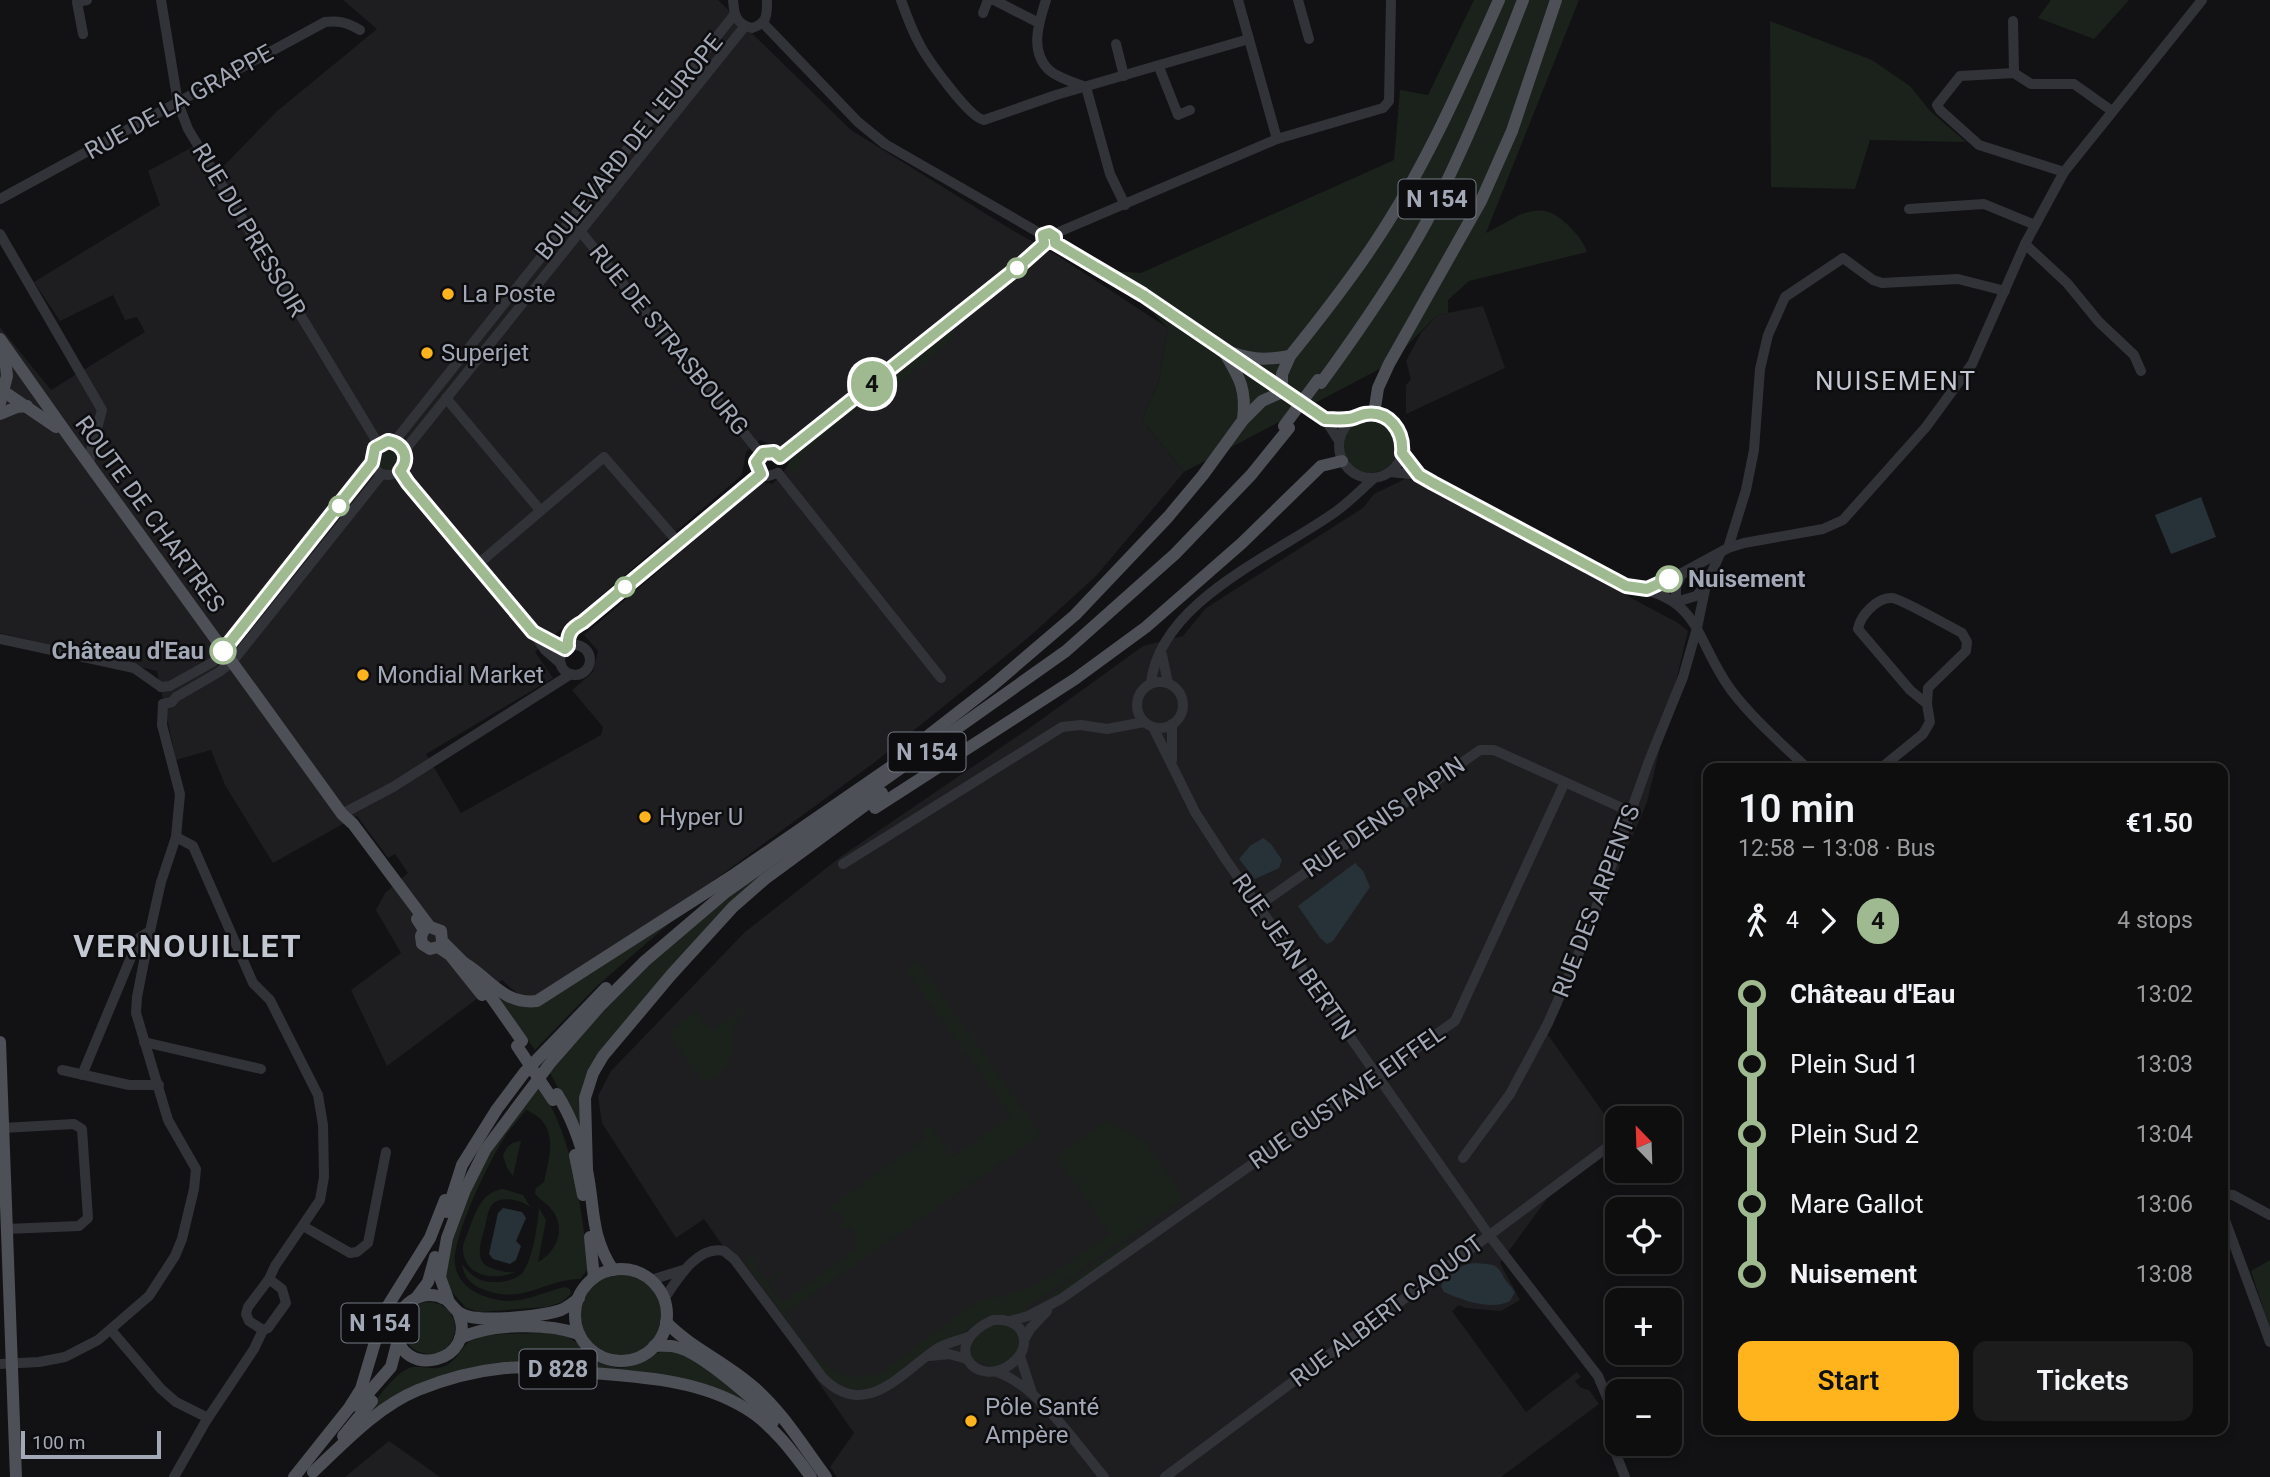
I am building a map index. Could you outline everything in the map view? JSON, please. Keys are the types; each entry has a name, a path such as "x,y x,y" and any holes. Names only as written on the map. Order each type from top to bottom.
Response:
{"main road":[{"path":"905,756 1075,615 1168,517 1243,421 1262,401 1282,392 1282,374 1290,356 1375,244 1408,189 1458,94 1499,0"},
{"name":"N 154","path":"1320,381 1426,213 1486,83 1518,0"},
{"name":"N 154","path":"462,1165 428,1282 400,1313 396,1329 398,1340 406,1352 428,1361 452,1352 460,1338 462,1325 440,1277 455,1211 485,1150 551,1062 600,1006 645,961 726,892 1066,651 1175,554 1251,475 1364,323 1426,222 1488,92 1523,0"},
{"path":"1374,414 1377,393 1389,364 1481,201 1507,143 1556,0"},
{"path":"2,341 7,376 1,395 46,418 70,439"},
{"name":"ROUTE DE CHARTRES","path":"2,341 342,814 353,824 427,928 441,931 440,944 520,1044"},
{"path":"1223,350 1249,359 1267,360 1290,356"},
{"path":"1223,350 1242,382 1245,397 1243,421"},
{"path":"0,414 6,410 27,406"},
{"name":"N 154","path":"294,1477 361,1389 384,1312 430,1238 462,1165 478,1136 517,1082 557,1036 646,949 735,874 996,695 1107,607 1181,539 1286,427"},
{"path":"717,924 771,880 862,816 1075,679 1136,635 1242,543 1321,466 1342,461"},
{"path":"587,1170 585,1098 593,1073 618,1038 717,924 765,879 1072,654 1153,580 1175,554"},
{"path":"464,963 509,998 523,1003 537,1001 735,874"},
{"name":"ROUTE DE CHARTRES","path":"427,928 421,936 422,944 430,949 440,944"},
{"name":"ROUTE DE CHARTRES","path":"440,944 464,963 495,1000 520,1044 574,1126 587,1170 598,1243 613,1270"},
{"path":"0,1042 6,1229 5,1364 16,1477"},
{"name":"ROUTE DE CHARTRES","path":"555,1097 575,1155 594,1278"},
{"path":"613,1270 633,1271 651,1280 664,1299 666,1322 662,1335 654,1346 635,1358 613,1360 593,1351 579,1334 575,1312 579,1298 594,1278 613,1270"},
{"name":"N 154","path":"416,1298 437,1296 467,1316 482,1318 544,1314 566,1307 579,1298"},
{"path":"666,1322 683,1339 729,1368 757,1390 782,1418 826,1477"},
{"name":"N 154","path":"460,1338 477,1332 531,1327 554,1327 579,1334"},
{"path":"294,1477 391,1367 398,1340"},
{"path":"654,1346 675,1346 683,1349 739,1388 770,1417 807,1472"},
{"name":"D 828","path":"311,1475 395,1373 418,1359"},
{"name":"D 828","path":"311,1475 361,1428 415,1391 481,1371 531,1367 634,1377 709,1391 744,1407 762,1419 807,1472"}],"street":[{"path":"83,34 77,2 87,0"},
{"name":"RUE DU PRESSOIR","path":"161,0 178,103 200,152 379,444"},
{"path":"733,0 734,15 745,26 752,28 763,23 767,17 767,0"},
{"path":"901,0 926,55 978,120 988,120 1056,95 1249,40"},
{"path":"983,13 988,0"},
{"path":"994,0 1039,23"},
{"path":"1046,0 1039,23 1038,53 1050,71 1086,87"},
{"path":"1238,0 1277,139"},
{"path":"1298,0 1309,39"},
{"path":"780,457 1017,268 1049,239 1277,139 1383,107 1389,101 1391,0"},
{"path":"1647,589 1744,543 1823,529 1843,520 1926,427 1972,364 2025,244 2064,172 2202,0"},
{"name":"BOULEVARD DE L'EUROPE","path":"394,442 734,15"},
{"name":"RUE DE LA GRAPPE","path":"0,199 325,22 336,20 360,30"},
{"path":"2013,21 2014,74"},
{"path":"763,23 858,122 885,144 1143,295 1325,419 1339,441"},
{"name":"BOULEVARD DE L'EUROPE","path":"400,471 405,462 404,450 745,26"},
{"path":"1116,44 1124,76"},
{"path":"1159,67 1178,115 1190,110"},
{"path":"2064,172 1979,145 1937,105 1961,75 2014,74 2031,84 2074,84 2112,111"},
{"path":"1086,87 1110,174 1125,205"},
{"path":"1909,209 1984,204 2035,225"},
{"name":"RUE DE STRASBOURG","path":"570,220 581,230 761,454 756,462 761,474"},
{"path":"0,234 102,410 89,465"},
{"path":"2025,244 2067,283 2099,322 2134,355 2141,371"},
{"name":"RUE DES ARPENTS","path":"1463,1158 1510,1094 1548,1023 1585,939 1630,812 1678,690 1713,565 1724,551 1746,490 1754,450 1760,369 1768,335 1786,297 1843,258 1882,283 1958,279 2005,291"},
{"path":"446,398 540,510"},
{"path":"1149,724 1137,710 1137,704 1141,692 1151,683 1170,635 1185,614 1216,590 1336,512 1374,478 1390,472 1395,467 1402,453 1400,432 1394,423 1374,414 1359,416 1345,425 1338,451 1352,473 1363,478 1374,478"},
{"path":"1325,419 1352,419"},
{"path":"5,1364 65,1357 81,1350 111,1329 149,1296 175,1256 182,1239 197,1177 193,1163 168,1120 136,1013 150,931 176,837 180,794 162,725 163,704 157,695 165,687 213,662 223,651 372,463 372,453 379,444 394,442 404,450"},
{"path":"342,814 393,787 558,681 565,669 561,654 574,627 761,474 771,476 778,473 782,466 780,457 770,451 761,454"},
{"path":"1402,453 1419,475"},
{"path":"477,565 604,457 678,542"},
{"path":"372,463 382,474 391,475 400,471 545,650 565,669 581,674 590,664 587,650 579,645 566,648 533,632"},
{"path":"1390,472 1419,475 1626,586 1647,589 1676,602 1688,613 1731,690 1754,717 1802,763"},
{"path":"778,473 941,678"},
{"path":"1352,473 1352,497"},
{"path":"163,704 169,704 232,662 382,474"},
{"path":"1676,602 1696,596 1706,585 1694,572 1682,573"},
{"path":"1676,602 1676,587 1682,573"},
{"path":"269,593 280,602"},
{"path":"1887,763 1923,734 1930,722 1928,688 1966,651 1967,642 1962,633 1893,598 1880,601 1859,620 1858,629 1902,681 1927,704"},
{"path":"579,645 578,636 583,622"},
{"path":"0,639 134,668 165,687 174,689 176,698"},
{"path":"1162,651 1162,663 1168,683"},
{"path":"843,864 1062,727 1081,725 1107,729 1123,725 1149,724 1166,727 1172,724 1181,715 1183,702 1178,690 1168,683 1151,683"},
{"path":"1123,725 1137,710"},
{"name":"RUE JEAN BERTIN","path":"1149,724 1195,812 1258,906 1489,1235 1598,1376 1609,1402 1612,1444 1625,1477"},
{"name":"RUE JEAN BERTIN","path":"1172,724 1173,767"},
{"name":"RUE DENIS PAPIN","path":"1258,906 1480,750 1494,750 1630,812"},
{"name":"RUE GUSTAVE EIFFEL","path":"1010,1321 1037,1313 1061,1299 1455,1021 1564,783"},
{"path":"176,837 193,846 253,983 270,1000 318,1095 323,1125 324,1177 320,1200 269,1279 247,1307 246,1314 250,1321 263,1330"},
{"path":"82,1075 139,938 150,931"},
{"path":"144,1042 261,1069"},
{"path":"62,1070 129,1085 159,1085"},
{"path":"3,1128 74,1124 82,1129 88,1218 79,1226 6,1229"},
{"name":"RUE ALBERT CAQUOT","path":"1165,1477 1605,1149"},
{"path":"303,1226 350,1253 363,1249 368,1243 386,1152"},
{"path":"2228,1195 2270,1215"},
{"path":"2228,1228 2270,1342"},
{"path":"651,1280 684,1270 711,1251 721,1250 730,1254 823,1378 849,1395 878,1392 942,1346 970,1336 990,1321 1010,1321 1021,1331 1024,1342 1020,1356 997,1372"},
{"path":"664,1299 684,1270"},
{"path":"174,1477 208,1418 254,1349 263,1330 268,1328 286,1303 282,1289 269,1279"},
{"name":"RUE GUSTAVE EIFFEL","path":"1024,1342 1030,1329 1061,1299"},
{"path":"111,1329 161,1389 176,1402 208,1418"},
{"path":"967,1359 965,1346 970,1336"},
{"path":"926,1357 949,1354 967,1359 978,1369 997,1372 1011,1378 1032,1393 1104,1477"},
{"path":"1020,1356 1032,1393"}],"shaded area":[{"path":"343,0 718,0 851,130 1058,256 1168,328 1159,381 1142,420 1184,472 1096,576 1029,637 875,762 717,878 536,997 521,997 502,980 387,1066 351,990 401,953 376,910 385,893 408,873 395,854 388,858 357,816 273,863 225,785 211,750 176,760 157,671 0,633 0,327 51,390 145,332 137,317 125,320 113,295 60,321 34,282 160,205 148,171 200,143 218,172 276,112 377,29","holes":["876,370 884,380 793,455 773,484 763,482 584,635 598,651 593,672 572,690 603,727 601,735 461,813 426,754 553,678 535,652 742,475 746,452 760,440 779,448"]},
{"path":"1474,0 1579,0 1486,233 1526,212 1546,211 1568,225 1587,252 1469,281 1448,300 1448,313 1437,315 1389,364 1184,472 1142,420 1159,381 1168,328 1110,271 1141,273 1394,160 1400,90 1428,95"},
{"path":"2051,0 2129,0 2094,39 2038,18"},
{"path":"1770,21 1872,60 1910,86 1930,111 1966,142 1870,140 1855,189 1771,187"},
{"path":"1483,306 1505,368 1406,414 1406,385 1411,379 1406,361 1421,333 1437,315"},
{"path":"951,330 955,337 887,393 882,387 847,416 846,414"},
{"path":"843,417 845,419 799,457 804,463 793,475 788,466 789,460"},
{"path":"1370,417 1381,419 1390,425 1396,434 1396,456 1390,465 1381,471 1370,473 1359,471 1350,465 1344,456 1342,445 1344,434 1350,425 1359,419"},
{"path":"388,444 398,448 402,458 398,468 388,472 378,468 374,458 378,448"},
{"path":"1407,478 1678,623 1688,631 1647,802 1548,1035 1605,1115 1605,1153 1552,1192 1500,1263 1520,1300 1501,1311 1465,1308 1459,1305 1452,1311 1526,1412 1577,1372 1581,1377 1575,1381 1581,1388 1589,1390 1599,1404 1501,1477 837,1477 830,1467 854,1433 704,1219 676,1238 602,1123 598,1096 611,1071 745,932 843,855 1031,727 1143,646 1183,636 1206,608 1363,508 1374,494"},
{"path":"2201,497 2216,537 2171,554 2155,515"},
{"path":"822,832 762,879 604,1049 581,1130 550,1073 571,1047 639,973 682,934"},
{"path":"1263,838 1271,844 1282,860 1279,868 1255,879 1239,859 1250,846"},
{"path":"1355,863 1363,871 1370,887 1333,941 1327,944 1298,906"},
{"path":"672,921 597,986 535,1050 493,992 511,1004 527,1006"},
{"path":"917,960 1041,1135 786,1313 813,1353 824,1363 849,1376 864,1377 881,1373 976,1302 1033,1287 1110,1234 1056,1157 1107,1121 1143,1140 1176,1184 1182,1200 1027,1307 1024,1315 998,1315 980,1322 882,1384 868,1389 855,1389 842,1386 829,1378 745,1262 751,1256 758,1259 753,1263 767,1282 784,1269 786,1271 768,1285 782,1303 857,1249 853,1243 858,1239 850,1227 844,1231 840,1226 846,1221 838,1210 832,1214 828,1209 926,1138 922,1132 931,1126 953,1157 1011,1115 905,969"},
{"path":"744,1007 732,1033 733,1051 726,1067 709,1082 703,1081 671,1039 672,1029 696,1011 713,1030"},
{"path":"539,1086 561,1129 568,1151 579,1197 589,1268 580,1279 508,1295 476,1286 464,1271 462,1264 475,1277 488,1282 507,1281 520,1275 531,1254 539,1208 546,1220 538,1262 555,1246 559,1231 556,1216 535,1193 536,1188 544,1182 550,1141 544,1123 526,1110 506,1135 482,1179 459,1236 455,1264 457,1273 474,1292 491,1298 515,1301 565,1287 570,1289 571,1294 562,1302 547,1307 479,1312 466,1308 445,1284 450,1238 484,1161"},
{"path":"521,1141 513,1176 503,1156 509,1146"},
{"path":"503,1189 523,1195 531,1208 509,1199 499,1200 491,1206 480,1246 480,1257 487,1266 494,1269 515,1272 499,1276 483,1275 469,1267 463,1246 484,1198"},
{"path":"503,1208 522,1212 526,1218 516,1241 521,1246 516,1260 510,1264 493,1259 489,1254 498,1213"},
{"path":"1135,1236 1124,1250 1052,1300 1029,1310"},
{"path":"2270,1260 2270,1329 2251,1271"},
{"path":"1476,1263 1493,1265 1499,1269 1515,1292 1510,1301 1486,1305 1444,1292 1441,1286 1450,1273"},
{"path":"613,1275 629,1275 650,1286 661,1307 661,1323 650,1344 629,1355 613,1355 599,1349 587,1337 581,1323 581,1307 587,1293 599,1281"},
{"path":"429,1302 439,1304 447,1310 453,1318 453,1338 447,1346 439,1352 429,1354 419,1352 411,1346 405,1338 403,1328 405,1318 411,1310 419,1304"},
{"path":"1004,1323 1015,1330 1018,1337 1016,1353 996,1368 972,1359 972,1346 979,1334 990,1326"},
{"path":"543,1333 566,1337 601,1364 617,1368 631,1366 663,1351 683,1354 708,1369 749,1403 728,1395 504,1363 370,1415 366,1412 394,1379 407,1369 445,1366 468,1343 479,1337"},
{"path":"389,1441 440,1477 345,1477"}],"bus line":[{"name":"4","path":"223,651 372,463 375,448 388,441 398,444 404,450 405,462 400,471 408,483 533,632 565,649 568,646 567,638 574,627 761,474 757,467 757,458 770,451 780,457 1017,268 1044,244 1043,235 1049,233 1054,234 1055,243 1143,295 1325,419 1352,419 1366,414 1385,417 1394,423 1400,432 1402,453 1419,475 1433,483 1626,586 1647,589 1669,579"}],"place":[{"name":"La Poste","path":"448,294"},
{"name":"Superjet","path":"427,353"},
{"name":"Nuisement","path":"1669,579"},
{"name":"Château d'Eau","path":"223,651"},
{"name":"Mondial Market","path":"363,675"},
{"name":"Hyper U","path":"645,817"},
{"name":"Pôle Santé Ampère","path":"971,1421"}],"district":[{"name":"NUISEMENT","path":"1896,381"},
{"name":"VERNOUILLET","path":"188,946"}]}
